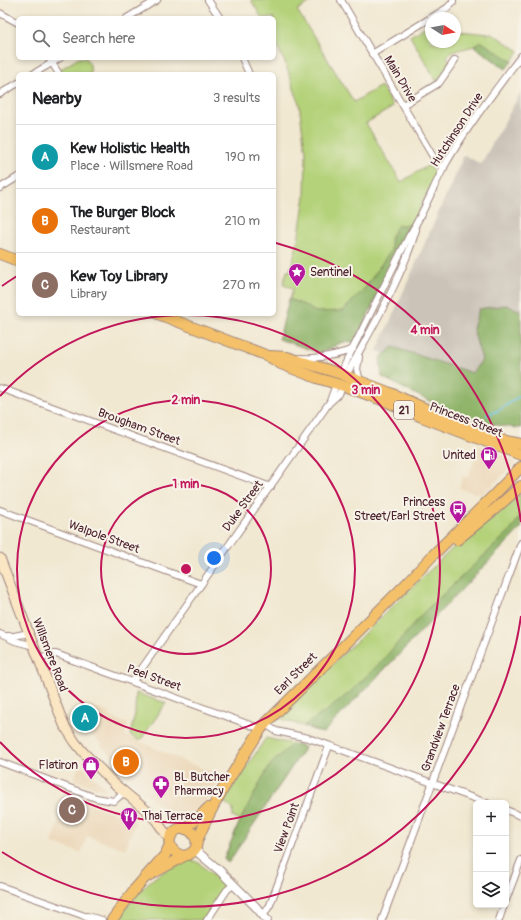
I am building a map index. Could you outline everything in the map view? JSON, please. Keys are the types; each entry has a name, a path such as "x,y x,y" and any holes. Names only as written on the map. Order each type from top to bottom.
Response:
{"main road":[{"path":"0,254 16,260"},
{"name":"Princess Street","path":"163,316 268,356 281,364 317,378 360,381 469,428 501,440 521,444"},
{"name":"Princess Street","path":"268,356 287,357 422,417 521,455"},
{"name":"Earl Street","path":"196,845 204,822 263,727 521,467"},
{"name":"Earl Street","path":"409,581 521,486"},
{"name":"Willsmere Road","path":"0,558 64,725 74,742 124,792 156,820 170,843"},
{"name":"Willsmere Road","path":"104,772 151,809 166,824 180,829"},
{"name":"Earl Street","path":"180,829 190,825 200,817 218,798"},
{"path":"112,920 134,890 165,856 173,833 180,829 188,830 196,836 196,845 189,855 184,856 146,877"},
{"path":"170,843 172,849 176,853 184,856"}],"street":[{"path":"130,16 157,0"},
{"path":"208,0 219,16"},
{"name":"Main Drive","path":"341,0 432,155 444,168"},
{"path":"372,54 447,8 453,0"},
{"path":"0,13 16,23"},
{"name":"Hutchinson Drive","path":"341,380 352,349 409,236 419,220 444,168 472,123 521,56"},
{"path":"243,60 248,72"},
{"path":"403,105 439,83 455,60"},
{"path":"36,72 50,61 58,72"},
{"path":"0,94 16,84"},
{"path":"0,188 16,178"},
{"name":"Hutchinson Drive","path":"341,380 361,348 397,278 419,220"},
{"name":"Hutchinson Drive","path":"360,381 357,361 361,348"},
{"path":"287,357 313,358 341,353 352,349"},
{"name":"Duke Street","path":"133,681 329,403 338,394 341,380"},
{"name":"Brougham Street","path":"0,388 271,487"},
{"name":"Walpole Street","path":"0,510 201,584"},
{"name":"Grandview Terrace","path":"382,920 521,544"},
{"path":"3,635 14,636 29,633"},
{"path":"3,635 15,641 34,646"},
{"name":"Peel Street","path":"38,659 51,654 56,654 263,727 308,738 479,800"},
{"name":"View Point","path":"265,918 329,746"},
{"path":"0,762 96,798 114,801 124,792"},
{"path":"509,811 521,816"},
{"path":"196,845 265,918"},
{"path":"509,892 521,860"},
{"path":"208,920 227,890 233,885"},
{"path":"0,886 82,915 92,920"},
{"path":"499,920 503,908"},
{"path":"82,915 102,920"}],"shaded area":[{"path":"521,92 521,409 377,351 464,155 481,164"},
{"name":"United","path":"479,446 514,460 515,463 482,495 459,488 463,476 468,478"},
{"path":"83,704 107,712 112,718 128,724 125,735 222,776 208,798 194,815 179,821 115,767 117,761 102,747 102,745 91,733 92,732 88,730 84,732 77,726 75,722"},
{"path":"80,764 106,788 105,791 74,780"},
{"path":"67,796 136,821 125,849 87,836 81,853 52,843"}],"green space":[{"path":"251,0 314,0 297,10 354,102 381,86 393,107 366,123 401,182 429,165 436,175 355,342 342,342 320,353 279,339 293,288 283,285 287,271 290,271 298,241 305,196 306,151 299,103 286,65 276,43 276,16 261,16"},
{"path":"425,27 425,48 461,48 461,31 489,34 490,32 519,51 506,69 474,46 451,51 447,57 449,60 448,65 437,82 410,36"},
{"path":"480,41 512,61 506,69 474,46"},
{"path":"76,60 87,60 90,65 91,72 55,72"},
{"path":"412,223 355,342 342,342 320,353 279,339 289,299 316,312 343,311 365,288 391,250 391,236 398,225 408,225"},
{"path":"506,305 521,311 521,428 503,426 467,417 432,402 382,377 380,358 393,347 472,373 482,360 473,329 479,309"},
{"path":"521,493 521,528 395,653 323,733 282,719 284,711 458,543 511,503"},
{"path":"521,515 521,528 323,733 304,726 332,707 350,692 382,661 423,613 511,530"},
{"path":"136,693 166,703 140,741 130,735 135,714"},
{"path":"266,738 305,747 228,863 224,858 240,821 233,817 233,809 223,801"},
{"path":"292,744 305,747 228,863 224,858 240,821 262,779 271,764"},
{"path":"188,860 199,863 224,885 223,890 204,920 117,920 147,884 161,873"}],"waterway":[{"path":"487,415 499,410 521,395"}],"place":[{"name":"Sentinel","path":"297,287"},
{"name":"United","path":"489,470"},
{"name":"Princess Street/Earl Street","path":"458,524"},
{"name":"Kew Holistic Health","path":"85,718"},
{"name":"The Burger Block","path":"126,762"},
{"name":"Flatiron","path":"91,780"},
{"name":"BL Butcher Pharmacy","path":"161,799"},
{"name":"Kew Toy Library","path":"72,810"},
{"name":"Thai Terrace","path":"129,831"}]}
